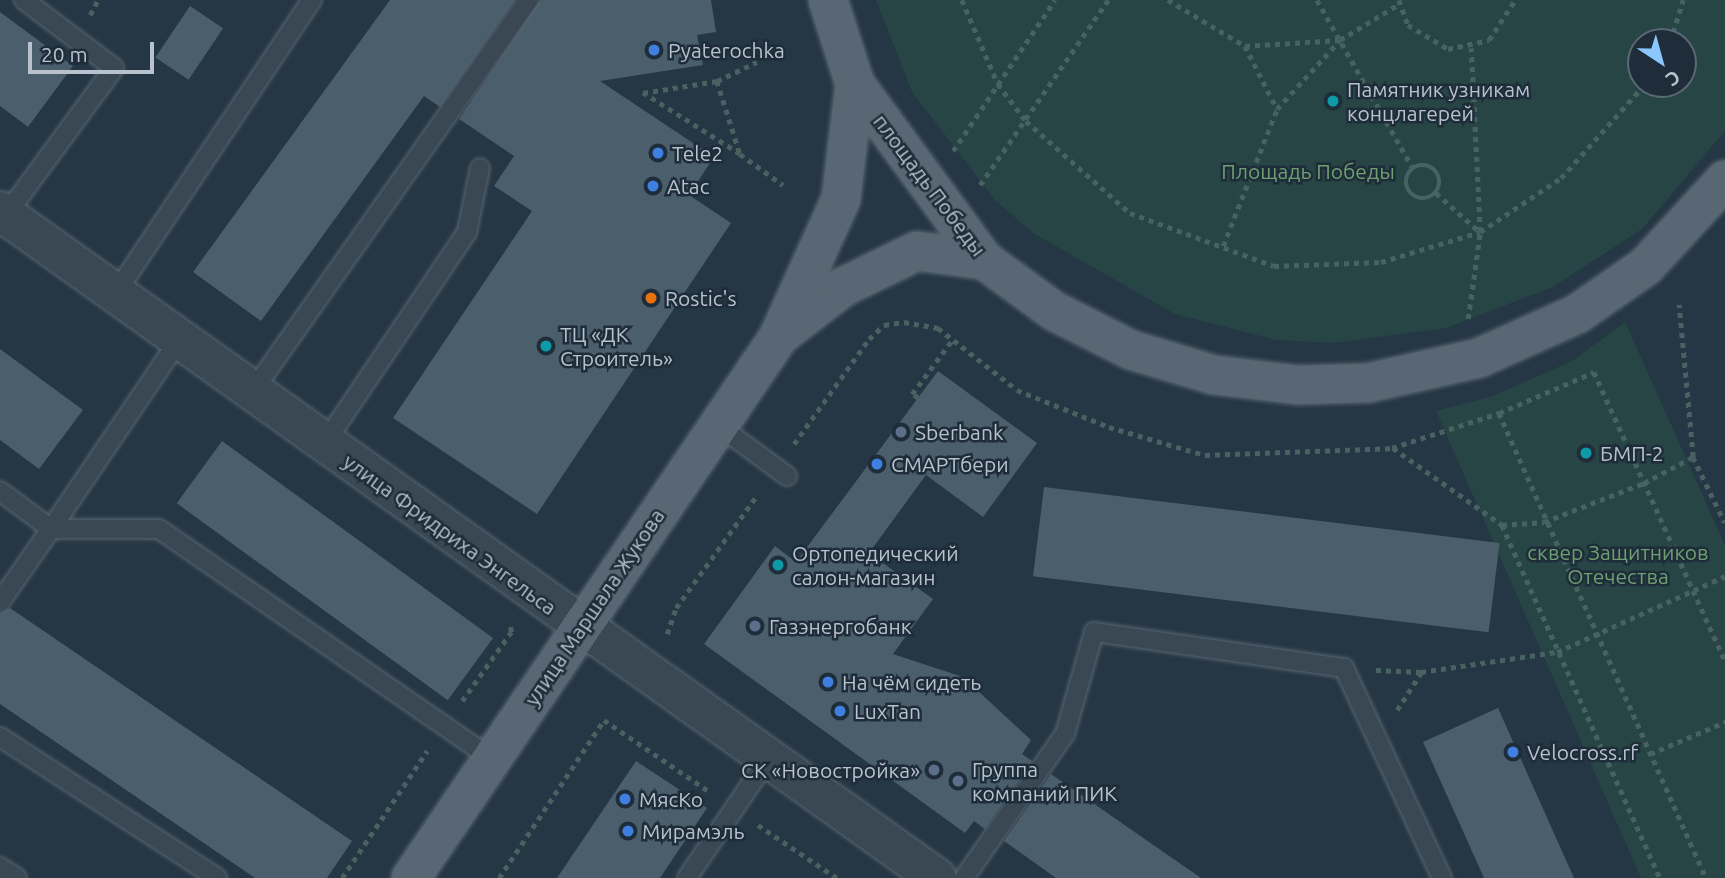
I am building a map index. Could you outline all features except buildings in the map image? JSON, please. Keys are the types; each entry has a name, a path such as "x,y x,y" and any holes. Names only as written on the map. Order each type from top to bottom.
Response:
{"main road":[{"name":"площадь Победы","path":"828,0 855,84 984,260 1054,311 1131,350 1214,374 1299,385 1368,383 1479,358 1577,314 1646,266 1725,180"},
{"path":"778,338 841,199 855,84"},
{"path":"778,338 843,287 917,251 984,260"},
{"name":"улица Маршала Жукова","path":"411,878 778,338"}],"street":[{"name":"улица Фридриха Энгельса","path":"3,213 581,628 937,878"}],"lane":[{"path":"3,213 114,68 24,0"},
{"path":"115,294 312,0"},
{"path":"252,393 529,0"},
{"path":"324,444 467,232 480,168"},
{"path":"0,602 179,340"},
{"path":"718,425 787,476"},
{"path":"0,491 51,529 159,529 492,759"},
{"path":"964,878 1065,734 1094,632 1344,668 1442,878"},
{"path":"0,737 217,878"},
{"path":"687,878 768,759"},
{"path":"0,867 17,878"}],"path":[{"path":"962,0 998,84 1026,121 1130,213 1274,266 1381,262 1479,232 1561,178 1632,98"},
{"path":"948,157 1055,0"},
{"path":"972,180 981,186 1108,0"},
{"path":"1168,0 1245,46 1277,109"},
{"path":"1317,0 1413,168"},
{"path":"1222,247 1277,109 1340,40 1399,2 1426,41 1471,48 1503,27 1515,0"},
{"path":"1674,28 1683,0"},
{"path":"1245,46 1340,40"},
{"path":"1468,323 1479,232 1471,48"},
{"path":"757,62 717,81 643,93 740,154 783,185"},
{"path":"717,81 740,154"},
{"path":"1413,168 1435,169 1436,193 1479,232"},
{"path":"1413,168 1406,181 1411,193 1424,199 1436,193"},
{"path":"1679,305 1693,457 1725,523"},
{"path":"904,322 938,328 1017,390 1109,427 1205,455 1392,448 1499,413 1594,372 1725,661"},
{"path":"918,398 912,394 953,339"},
{"path":"1499,413 1544,522 1597,633 1706,878"},
{"path":"1392,448 1502,525 1660,878"},
{"path":"1502,525 1544,522 1644,483 1693,457"},
{"path":"1344,668 1421,672 1557,652 1725,576"},
{"path":"1378,740 1421,672"},
{"path":"499,878 604,720 837,878"},
{"path":"1650,754 1725,722"}],"green space":[{"name":"Площадь Победы","path":"876,0 1725,0 1725,131 1642,229 1553,287 1446,328 1333,343 1276,340 1175,314 1033,233 995,200 912,92"},
{"name":"сквер Защитников Отечества","path":"1625,322 1725,545 1725,878 1641,878 1436,411 1493,396 1572,361"}],"place":[{"name":"Pyaterochka","path":"654,50"},
{"name":"Памятник узникам концлагерей","path":"1333,101"},
{"name":"Tele2","path":"658,153"},
{"name":"Atac","path":"653,186"},
{"name":"Rostic's","path":"651,298"},
{"name":"ТЦ «ДК Строитель»","path":"546,346"},
{"name":"Sberbank","path":"901,432"},
{"name":"БМП-2","path":"1586,453"},
{"name":"СМАРТбери","path":"877,464"},
{"name":"Ортопедический салон-магазин","path":"778,565"},
{"name":"Газэнергобанк","path":"755,626"},
{"name":"На чём сидеть","path":"828,682"},
{"name":"LuxTan","path":"840,711"},
{"name":"Velocross.rf","path":"1513,752"},
{"name":"СК «Новостройка»","path":"934,770"},
{"name":"Группа компаний ПИК","path":"958,781"},
{"name":"МясКо","path":"625,799"},
{"name":"Мирамэль","path":"628,831"}]}
